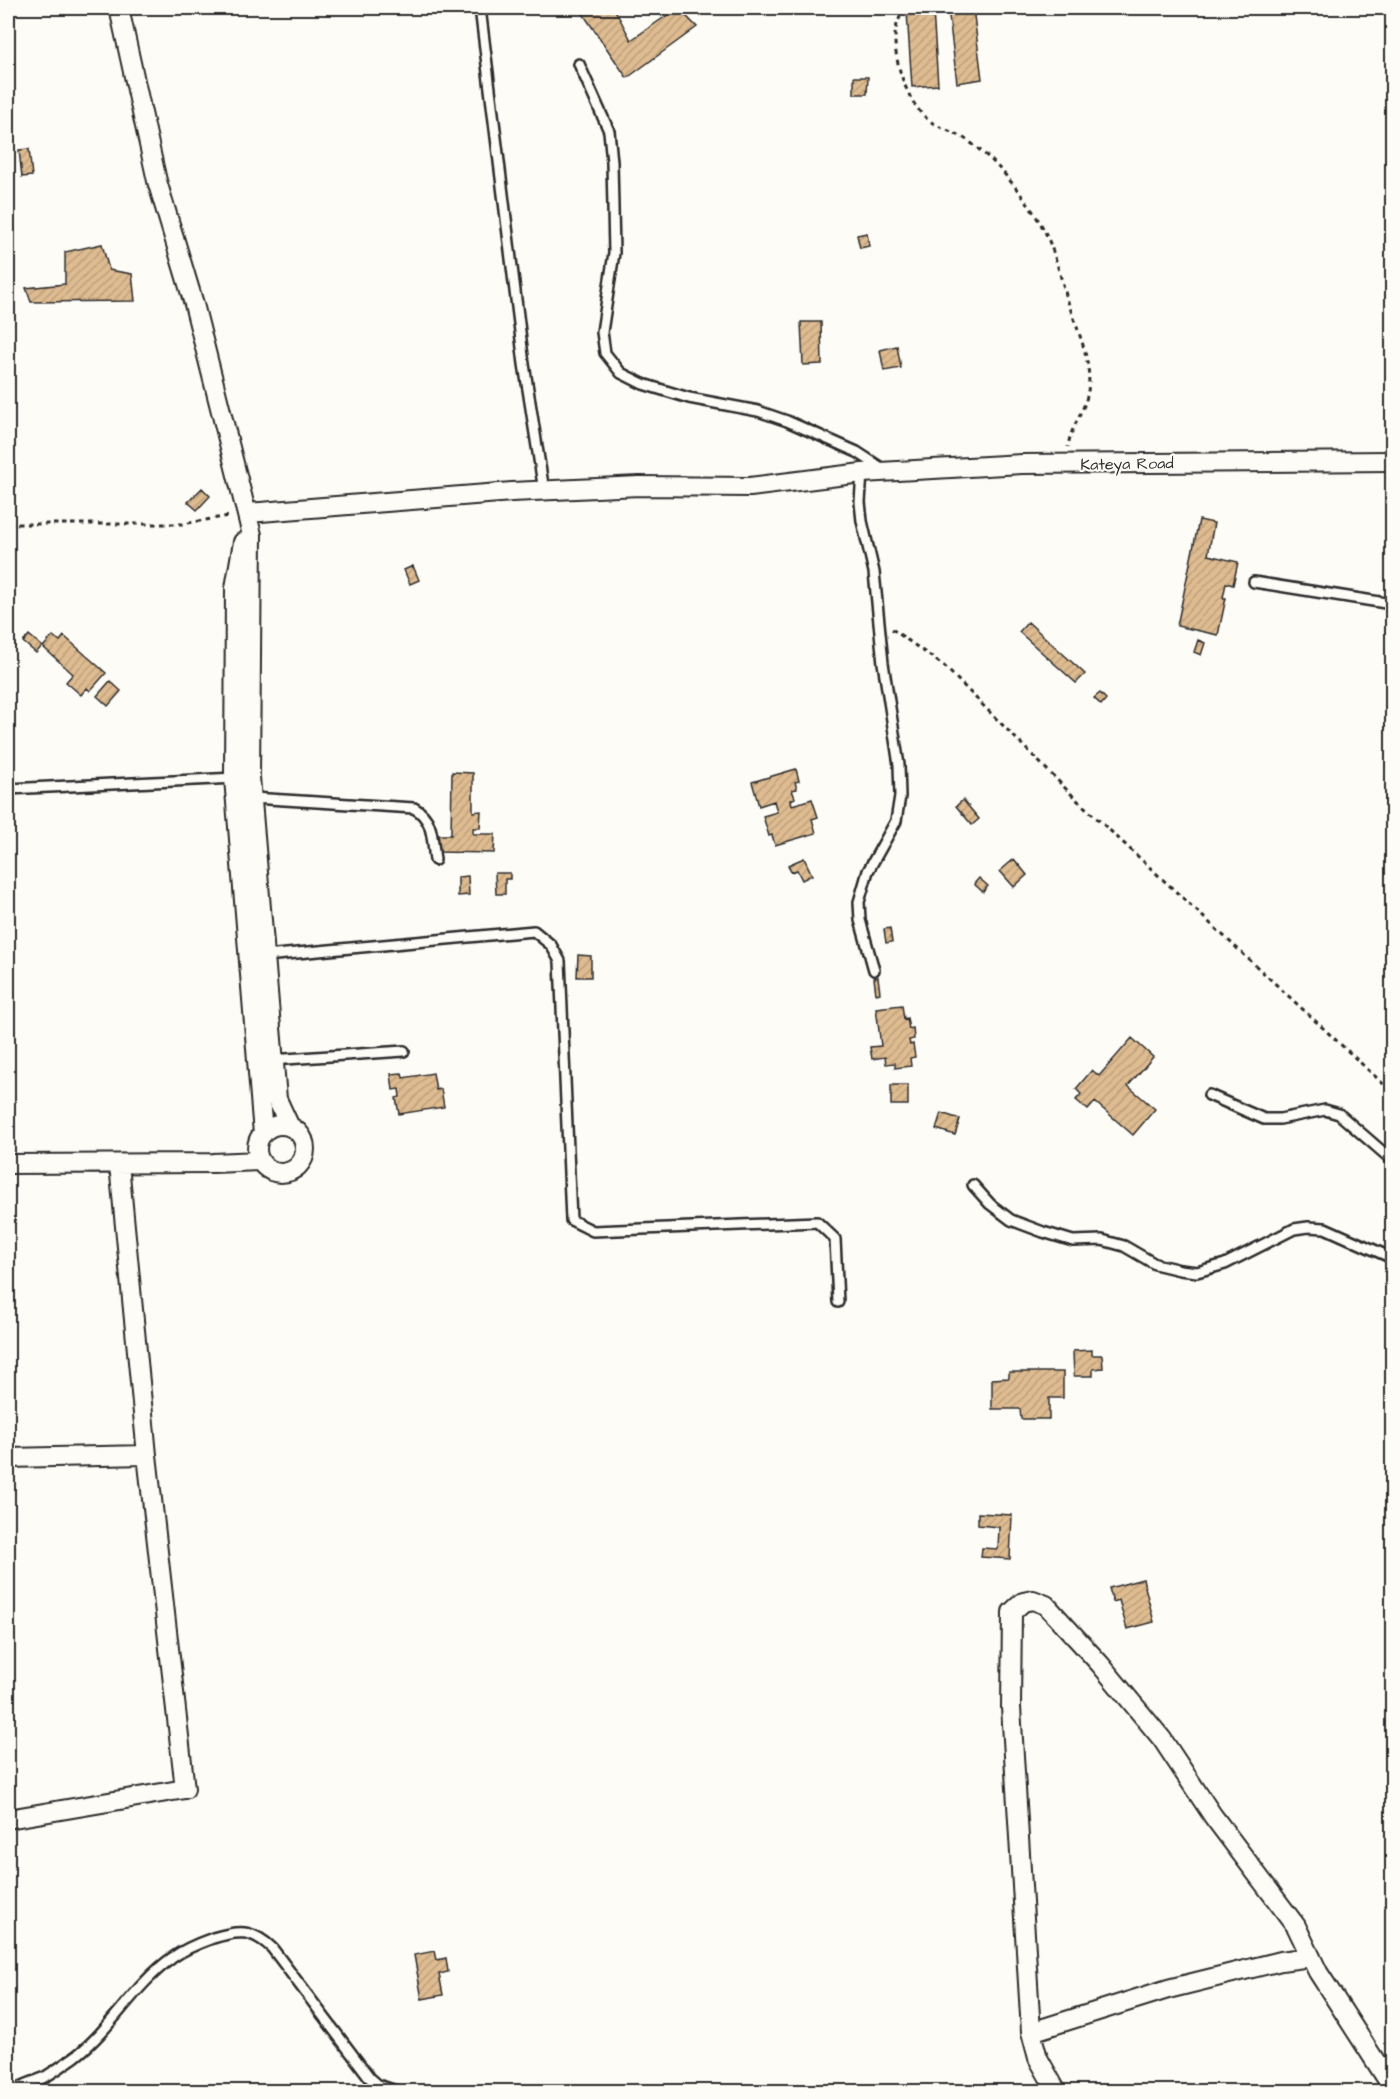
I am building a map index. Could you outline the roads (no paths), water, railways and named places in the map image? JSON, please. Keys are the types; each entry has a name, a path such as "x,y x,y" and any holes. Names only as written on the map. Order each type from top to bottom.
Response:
{"street":[{"path":"119,8 157,181 194,304 252,535 242,778 252,798 265,957 263,1134"},
{"name":"Kateya Road","path":"248,513 639,486 750,487 862,473 1022,464 1392,461"},
{"path":"248,513 235,588 242,778 265,1061 277,1099 290,1127"},
{"path":"278,1125 290,1127 301,1135 305,1148 296,1168 284,1173 275,1173 264,1167 259,1161 257,1146 263,1134 278,1125"},
{"path":"8,1164 259,1161"},
{"path":"8,1819 185,1789 147,1455 119,1164"},
{"path":"8,1458 147,1455"},
{"path":"1057,2091 1038,2058 1031,2032 1011,1707 1012,1612 1023,1602 1033,1600 1047,1605 1162,1739 1213,1816 1296,1926 1318,1972 1392,2087"},
{"path":"1031,2032 1168,1989 1281,1961 1311,1957"}],"lane":[{"path":"480,8 523,353 544,491"},
{"path":"579,64 609,131 612,162 614,253 602,332 605,353 621,373 643,384 689,398 758,411 787,421 857,452 887,471"},
{"path":"862,473 860,502 862,521 874,572 883,663 899,765 900,796 896,820 868,871 860,902 860,920 874,970"},
{"path":"1254,582 1392,604"},
{"path":"8,789 242,778"},
{"path":"252,798 414,808 422,812 429,820 435,860"},
{"path":"265,957 534,931 551,945 560,961 571,1220 593,1231 817,1222 835,1239 837,1302"},
{"path":"265,1061 405,1051"},
{"path":"1209,1095 1264,1119 1280,1119 1325,1110 1339,1114 1392,1160"},
{"path":"973,1185 990,1204 1011,1220 1073,1241 1102,1240 1124,1246 1155,1264 1197,1272 1225,1264 1294,1229 1308,1227 1325,1228 1392,1258"},
{"path":"11,2089 45,2077 76,2056 100,2035 150,1977 172,1957 194,1945 226,1934 247,1932 260,1937 272,1948 369,2078 378,2085 399,2091"}]}
